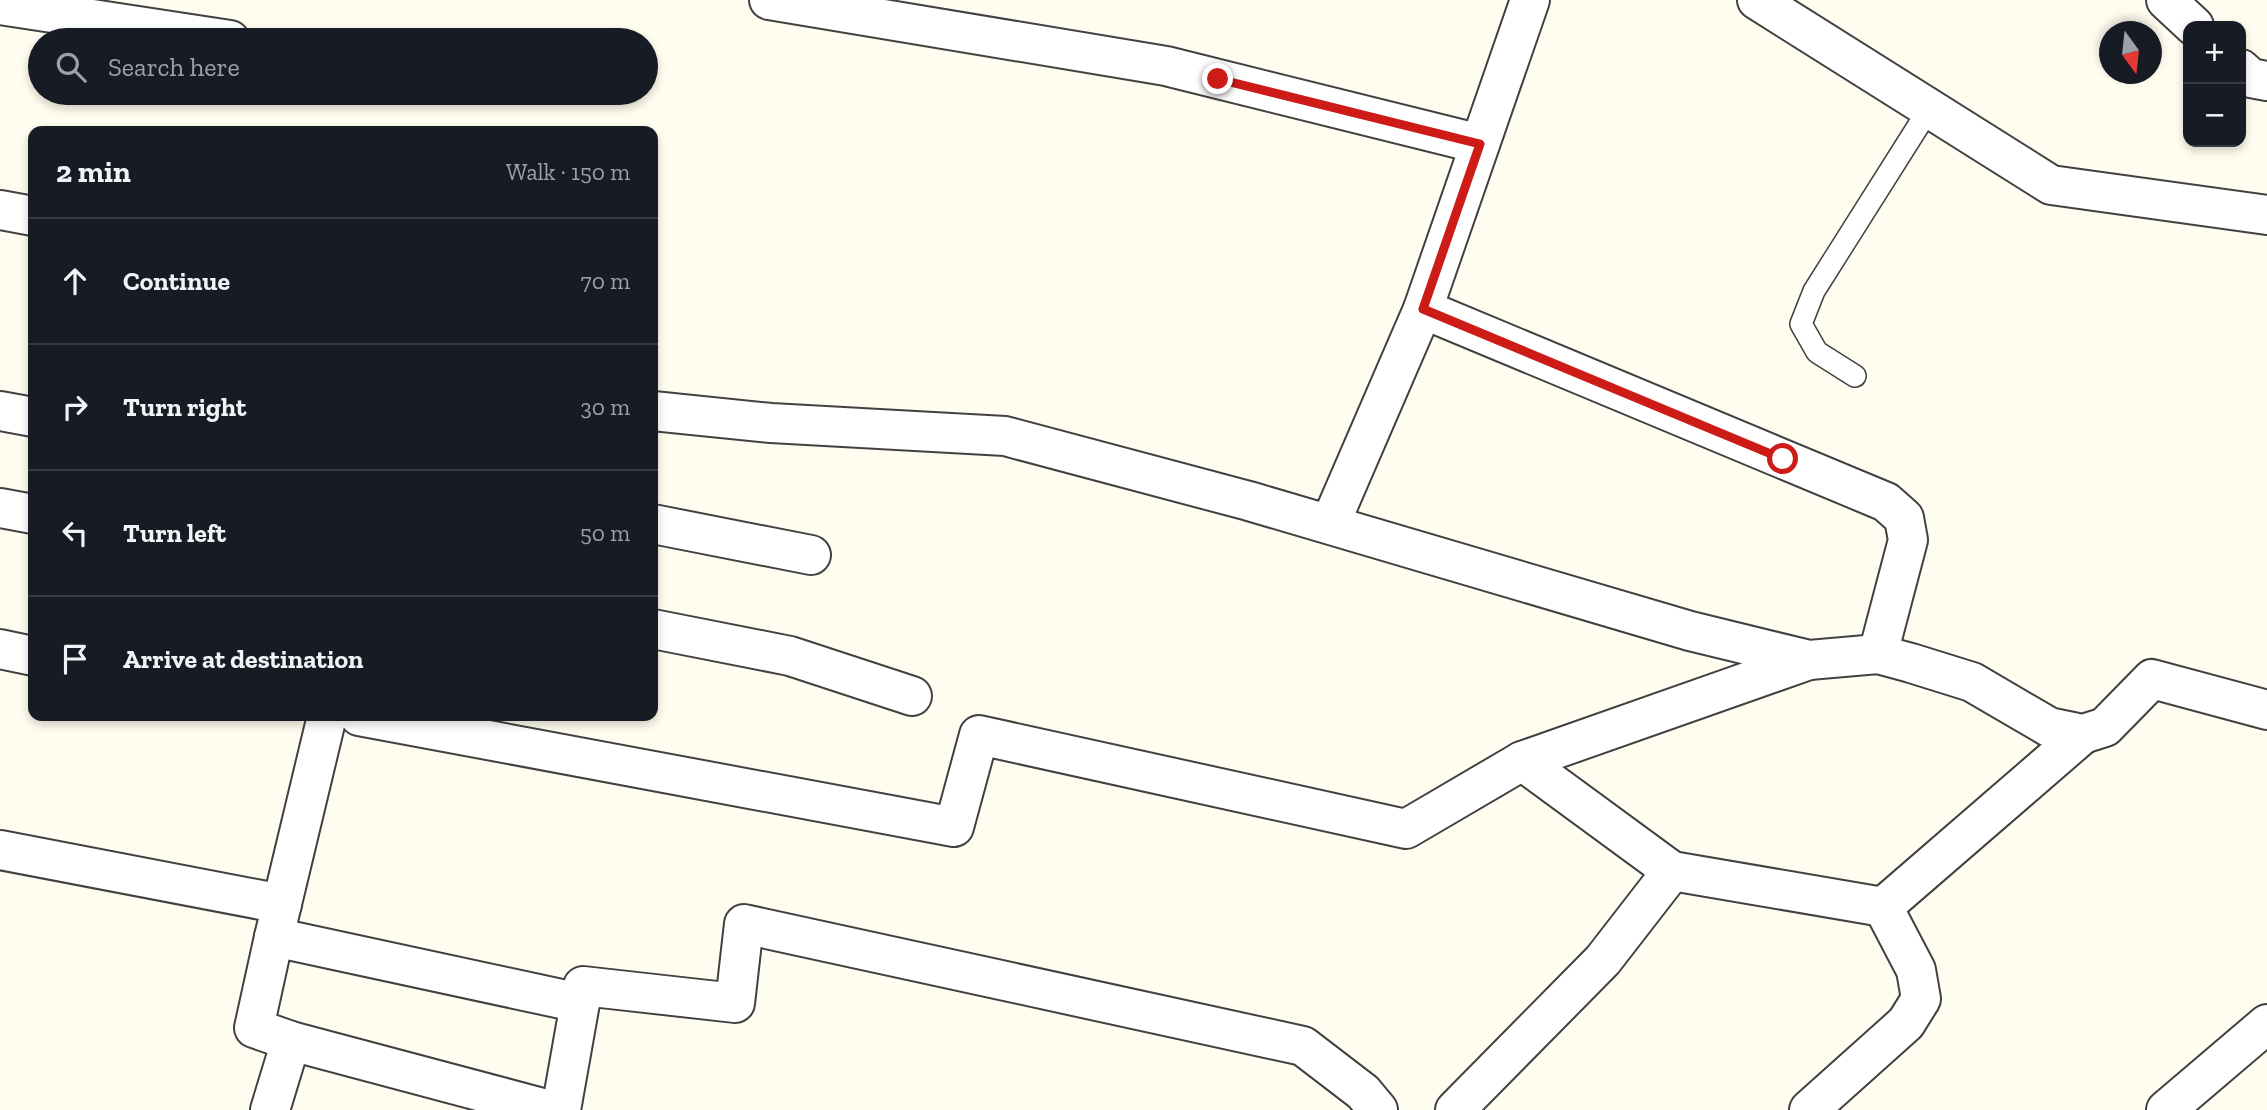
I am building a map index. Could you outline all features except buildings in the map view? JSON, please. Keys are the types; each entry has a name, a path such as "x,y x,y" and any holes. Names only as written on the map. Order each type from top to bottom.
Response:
{"street":[{"path":"769,0 1166,66 1480,144"},
{"path":"1330,524 1423,309 1530,0"},
{"path":"1757,0 2051,185 2267,215"},
{"path":"2166,0 2189,21"},
{"path":"0,5 151,28"},
{"path":"2246,74 2251,78 2267,81"},
{"path":"0,211 28,215"},
{"path":"1423,309 1885,502 1905,518 1908,540 1878,654"},
{"path":"0,411 28,417"},
{"path":"658,412 771,423 1005,436 1330,524 1690,631 1809,660"},
{"path":"0,508 28,513"},
{"path":"658,525 811,555"},
{"path":"658,630 790,656 912,696"},
{"path":"0,649 28,655"},
{"path":"386,721 954,827 979,735 1406,829 1522,761 1809,660 1878,654 1972,682 2049,727 2083,734"},
{"path":"1883,908 2083,734 2105,727 2152,679 2267,710"},
{"path":"326,721 254,1028 291,1041 550,1110"},
{"path":"1522,761 1672,871 1883,908"},
{"path":"0,850 278,921 580,1003"},
{"path":"1455,1110 1603,960 1672,871"},
{"path":"1809,1110 1906,1023 1921,999 1916,970 1883,908"},
{"path":"561,1110 583,986 735,1003 744,923 1303,1046 1363,1092 1378,1110"},
{"path":"2166,1110 2267,1024"},
{"path":"270,1110 291,1041"}],"lane":[{"path":"1856,376 1817,352 1801,324 1814,291 1929,109"}],"route":[{"path":"1218,79 1480,144 1423,309 1783,459"}]}
